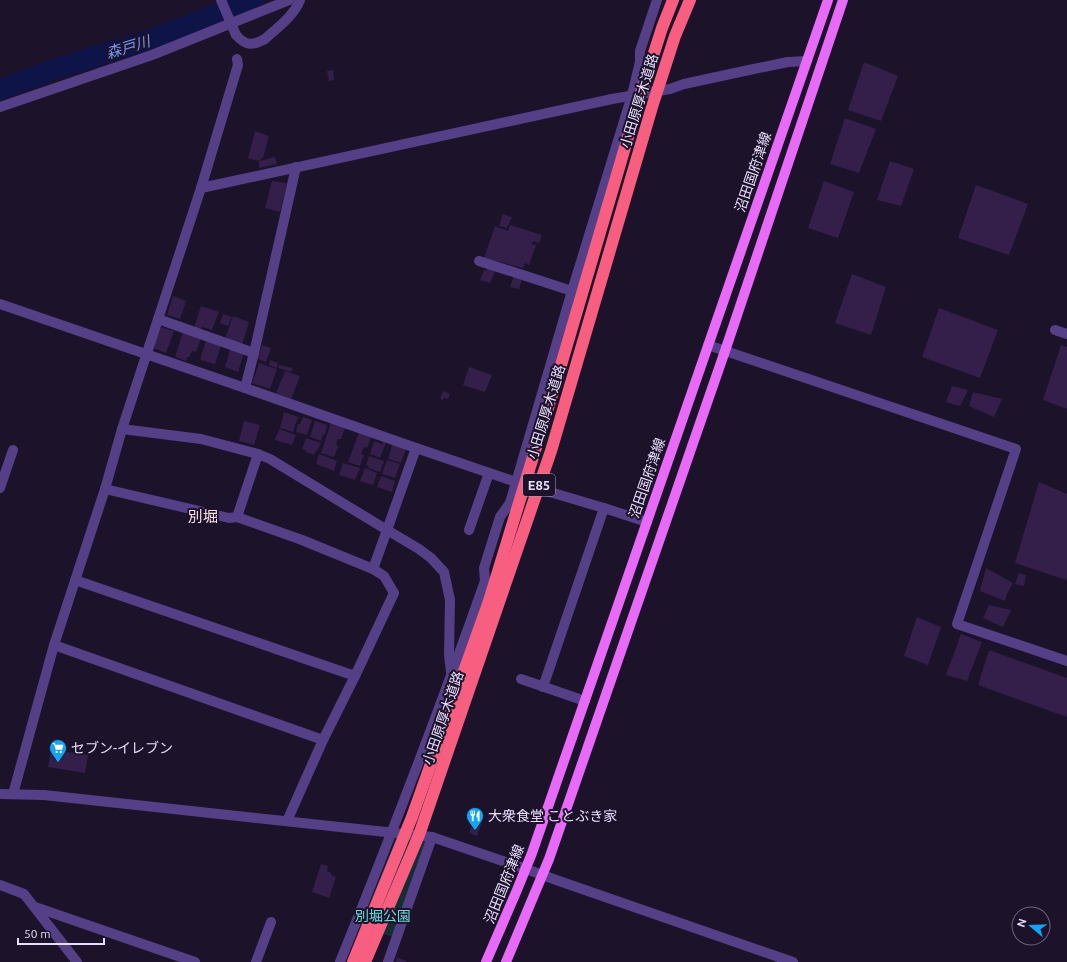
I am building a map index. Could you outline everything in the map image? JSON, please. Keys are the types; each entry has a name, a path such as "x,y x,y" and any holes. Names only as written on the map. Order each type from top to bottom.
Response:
{"highway":[{"name":"小田原厚木道路","path":"353,962 412,817 489,601 559,372 638,103 662,28 674,0"},
{"name":"小田原厚木道路","path":"365,962 419,835 551,451 652,106 690,0"}],"main road":[{"name":"沼田国府津線","path":"486,962 526,869 828,0"},
{"path":"506,962 543,875 725,351 843,0"}],"street":[{"path":"221,0 236,35 241,41 248,44 254,44 265,39 291,16 300,0"},
{"path":"0,107 152,54 289,0"},
{"path":"340,962 392,832 485,581 484,568 500,517 510,503 572,291 632,95 640,62 640,51 657,0"},
{"path":"13,794 54,645 200,188 238,65 237,59"},
{"path":"200,188 632,95 670,89 684,84 788,62 807,61"},
{"path":"245,388 296,167"},
{"path":"479,261 572,291"},
{"path":"0,304 516,482 647,522"},
{"path":"158,320 254,353"},
{"path":"1055,330 1067,334"},
{"path":"708,345 1016,449 957,624 1067,661"},
{"path":"122,429 201,439 258,454 270,459 419,549 431,558 444,572 450,600 449,655 451,674"},
{"path":"373,569 416,448"},
{"path":"0,488 13,450"},
{"path":"237,517 258,454"},
{"path":"470,530 489,472"},
{"path":"105,489 229,518 237,517 302,540 373,569 384,576 394,593 323,740 287,821"},
{"path":"543,687 604,508"},
{"path":"75,580 355,676"},
{"path":"54,645 323,740"},
{"path":"521,679 585,701"},
{"path":"0,794 44,795 432,837 792,962"},
{"path":"388,962 432,837"},
{"path":"0,885 24,894 77,962"},
{"path":"35,907 195,962"},
{"path":"256,962 271,922"}],"green space":[{"name":"別堀公園","path":"396,838 425,842 393,937 360,926"}],"building":[{"path":"864,62 898,76 881,121 848,110"},
{"path":"333,70 334,80 329,81 327,71"},
{"path":"845,118 876,129 859,173 830,164"},
{"path":"255,131 269,136 263,158 259,161 248,158"},
{"path":"275,157 277,164 259,168 259,161"},
{"path":"890,161 914,169 901,206 877,200"},
{"path":"272,181 287,183 280,212 265,208"},
{"path":"824,181 854,192 838,238 808,228"},
{"path":"976,185 1028,204 1009,255 958,238"},
{"path":"503,214 512,217 507,228 499,226"},
{"path":"510,225 542,235 539,243 533,241 531,244 536,245 529,265 525,263 523,268 484,258 495,226 508,231"},
{"path":"487,268 495,271 490,283 480,280 484,270 486,271"},
{"path":"852,274 886,287 871,335 835,323"},
{"path":"514,276 522,279 519,289 510,287"},
{"path":"173,296 186,301 180,319 167,315"},
{"path":"201,306 219,312 212,330 202,327 201,329 194,328"},
{"path":"939,308 998,330 980,378 922,357"},
{"path":"223,314 232,317 228,326 220,323"},
{"path":"233,316 249,322 242,345 225,339"},
{"path":"160,327 174,331 166,353 153,348"},
{"path":"183,332 201,338 196,352 192,351 189,357 187,357 186,361 175,357"},
{"path":"206,340 221,345 215,364 200,360"},
{"path":"262,345 271,348 266,362 258,359"},
{"path":"1061,345 1067,347 1067,409 1043,400"},
{"path":"230,349 244,353 238,372 225,367"},
{"path":"270,360 278,363 277,368 269,365"},
{"path":"259,363 277,369 270,389 252,383"},
{"path":"279,365 293,368 291,372 278,368"},
{"path":"469,367 492,375 485,392 463,385"},
{"path":"285,371 300,376 291,399 276,393"},
{"path":"952,386 968,390 960,406 946,402"},
{"path":"443,391 450,394 448,399 440,399"},
{"path":"973,392 1002,399 994,417 969,406"},
{"path":"284,412 298,417 293,432 280,428"},
{"path":"303,417 312,420 307,435 296,432 298,424 300,424"},
{"path":"244,421 260,425 254,445 239,441"},
{"path":"315,421 327,425 325,435 323,434 321,441 310,437"},
{"path":"331,422 345,428 341,439 338,439 336,444 338,447 334,457 321,453"},
{"path":"279,429 296,435 292,445 275,440"},
{"path":"359,432 371,438 367,448 364,447 361,454 364,455 360,466 348,462"},
{"path":"306,438 321,443 314,455 302,449"},
{"path":"374,441 382,444 383,442 386,443 380,458 370,454"},
{"path":"393,443 407,447 401,463 388,459"},
{"path":"319,454 337,461 334,471 316,464"},
{"path":"369,456 384,461 380,472 368,468 369,466 366,465"},
{"path":"387,460 400,464 395,478 382,474"},
{"path":"343,463 360,468 355,480 339,475"},
{"path":"365,468 377,473 373,485 360,481"},
{"path":"381,476 395,481 392,492 377,487"},
{"path":"1039,482 1067,494 1066,580 1015,563"},
{"path":"986,568 1013,583 1005,601 980,591"},
{"path":"1019,573 1026,575 1024,586 1015,584"},
{"path":"989,605 1011,610 1003,627 983,618"},
{"path":"917,617 941,627 928,665 904,656"},
{"path":"961,634 982,642 967,681 946,675"},
{"path":"989,650 1067,678 1067,717 978,685"},
{"path":"51,750 88,755 85,773 48,767"},
{"path":"474,819 482,822 477,836 469,833"},
{"path":"321,864 328,866 327,871 336,877 329,898 312,892"},
{"path":"397,957 408,962 396,962"}],"waterway":[{"name":"森戸川","path":"0,90 55,69 153,39 254,0"}],"place":[{"name":"セブン-イレブン","path":"58,763"},
{"name":"大衆食堂 ことぶき家","path":"475,831"}],"district":[{"name":"別堀","path":"203,516"}]}
